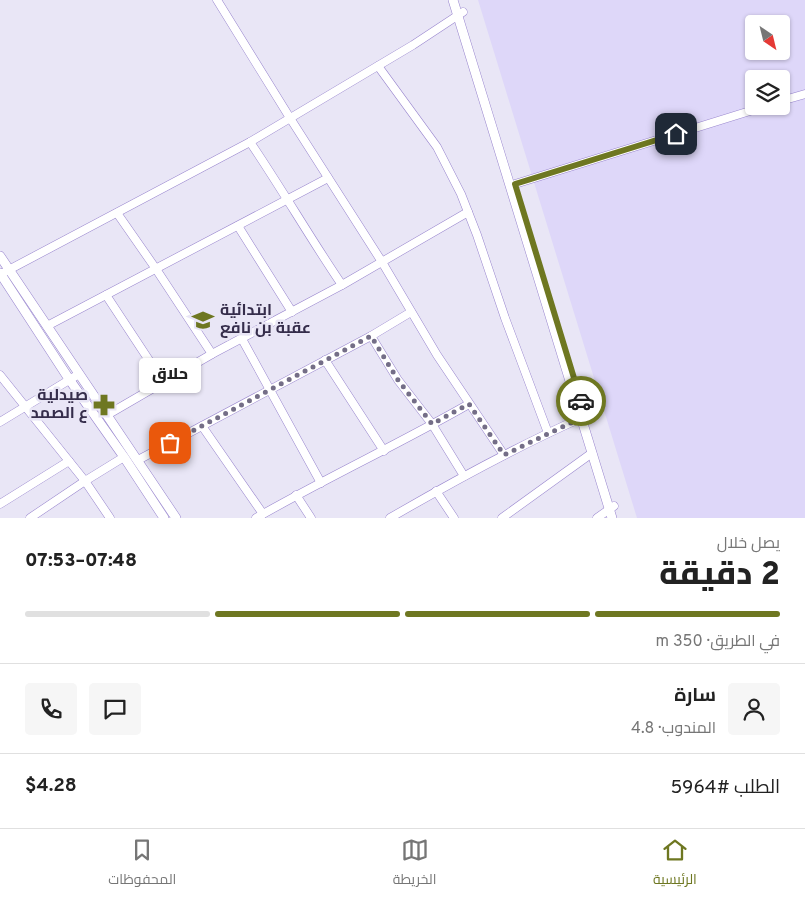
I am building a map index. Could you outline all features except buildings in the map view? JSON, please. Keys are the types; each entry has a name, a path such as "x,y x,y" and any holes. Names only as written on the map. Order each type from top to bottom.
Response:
{"main road":[{"path":"454,0 460,13 515,184 581,402 581,418"},
{"path":"460,0 460,13 581,418 612,511 617,518"},
{"path":"0,256 3,272 69,379 164,518"},
{"path":"3,272 47,326 176,518"}],"street":[{"path":"217,0 469,404 504,455"},
{"path":"3,272 250,142 378,66 460,13"},
{"path":"378,66 436,147 461,194 548,433"},
{"path":"790,99 805,94"},
{"path":"515,184 745,113"},
{"path":"250,142 342,285"},
{"path":"47,326 328,178"},
{"path":"107,415 212,354 342,285 468,212"},
{"path":"116,213 156,269 212,354"},
{"path":"238,226 292,312"},
{"path":"106,295 164,383"},
{"path":"138,460 371,336 411,312"},
{"path":"371,336 398,380 432,424 464,476"},
{"path":"242,339 321,483"},
{"path":"325,360 384,451"},
{"path":"0,422 79,374"},
{"path":"0,375 27,406 85,481 110,518"},
{"path":"202,426 259,516 469,404"},
{"path":"390,518 504,455 581,418"},
{"path":"502,518 592,453"},
{"path":"30,518 124,457"},
{"path":"0,504 69,461"},
{"path":"436,491 454,518"},
{"path":"296,495 311,518"},
{"path":"597,518 612,511"}],"shaded area":[{"path":"478,0 805,0 805,518 637,518"}],"way so far":[{"path":"170,443 371,336 398,380 432,424 469,404 504,455 581,418 581,401"}],"place":[{"name":"ابتدائية عقبة بن نافع","path":"203,320"},
{"name":"صيدلية ع الصمد","path":"104,405"},
{"name":"حلاق","path":"170,443"}],"route":[{"path":"581,401 515,184 676,134"}]}
